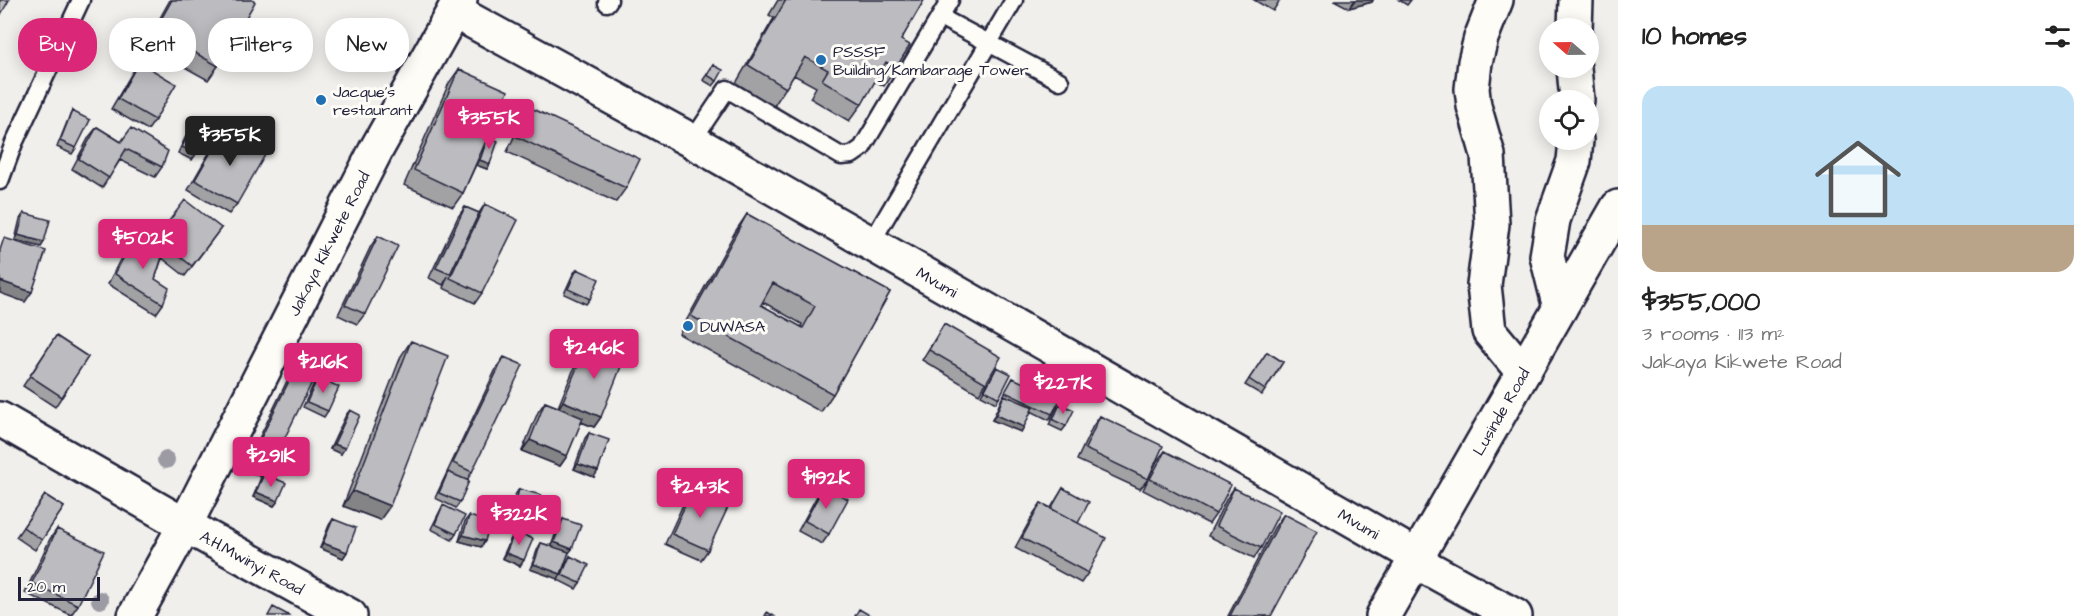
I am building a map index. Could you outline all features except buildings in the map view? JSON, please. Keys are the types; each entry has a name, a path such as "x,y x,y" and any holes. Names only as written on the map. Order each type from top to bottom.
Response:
{"street":[{"path":"1496,0 1481,38 1472,89 1474,106 1488,155 1492,224 1484,285 1489,331 1523,372"},
{"path":"1575,18 1576,0"},
{"name":"Mvumi","path":"457,5 1515,616"},
{"name":"Jakaya Kikwete Road","path":"135,616 185,525 376,150 457,5"},
{"path":"1560,308 1547,256 1553,220 1574,160 1575,150"},
{"name":"Lusinde Road","path":"1383,616 1618,207"},
{"name":"A.H.Mwinyi Road","path":"0,419 350,616"}],"lane":[{"path":"0,181 14,143 81,0"},
{"path":"692,141 727,89 842,156 852,155 862,148 950,0"},
{"path":"871,243 1014,0"},
{"path":"940,17 1060,81"}],"place":[{"name":"PSSSF Building/Kambarage Tower","path":"821,60"},
{"name":"Jacque's restaurant","path":"321,100"},
{"name":"DUWASA","path":"688,326"}]}
